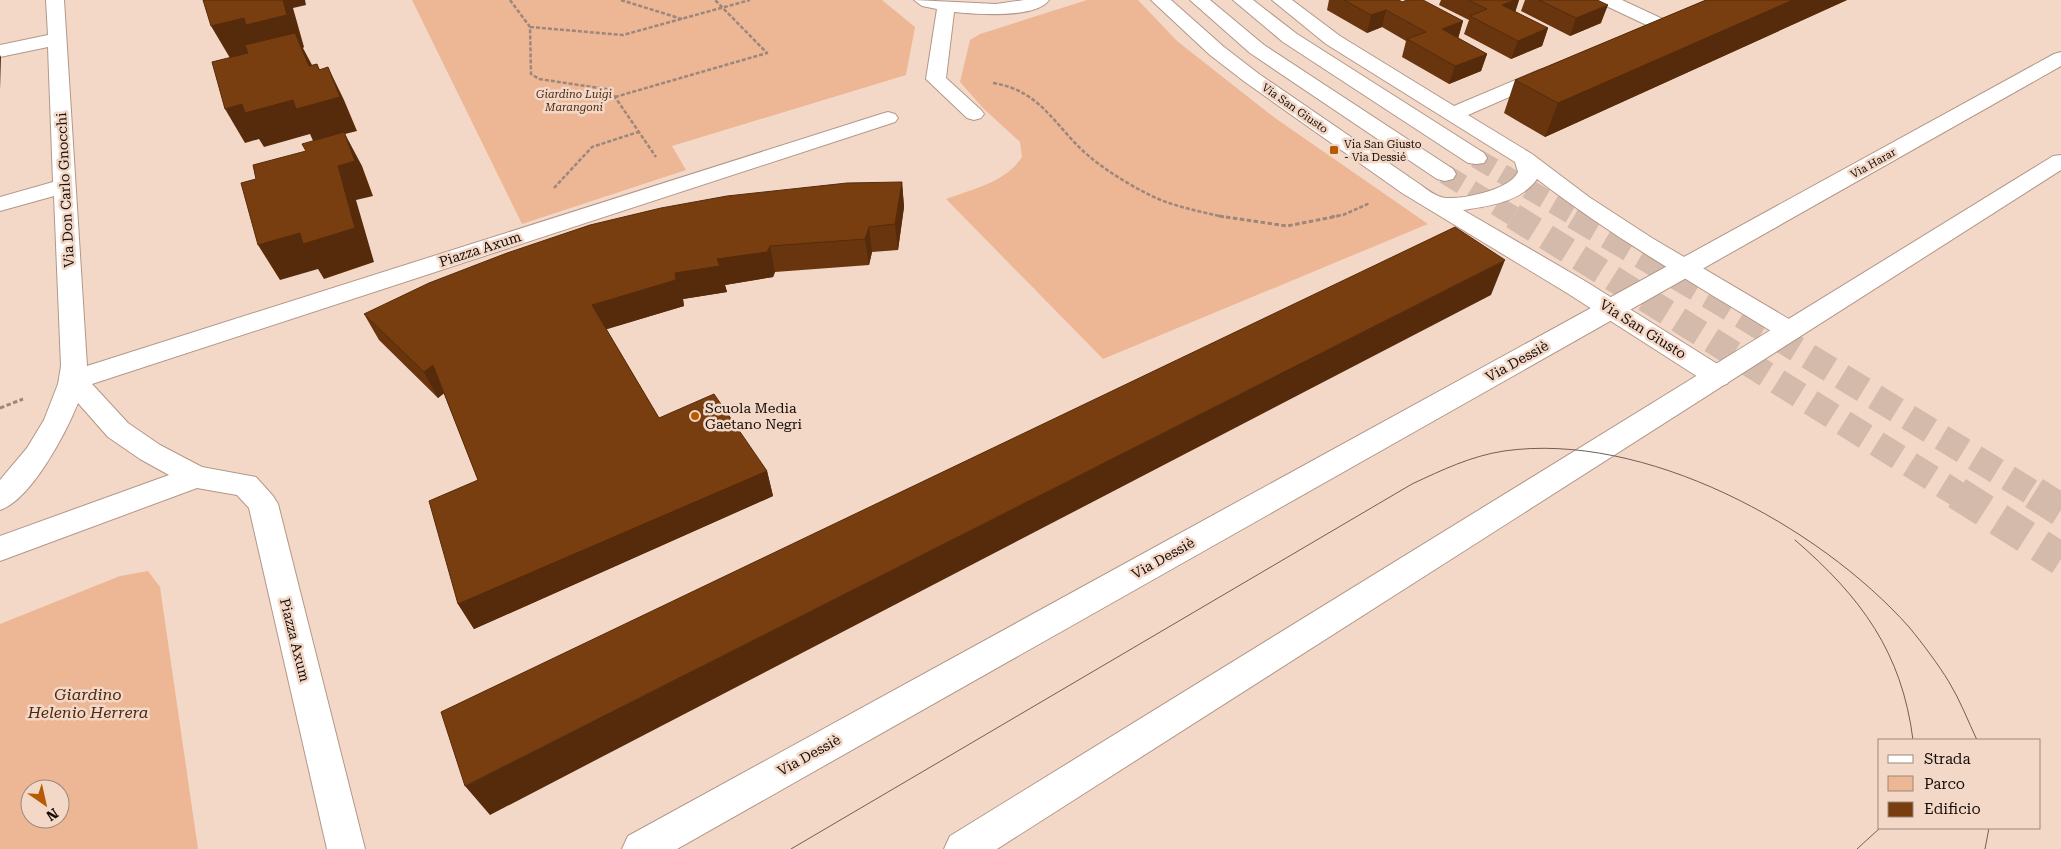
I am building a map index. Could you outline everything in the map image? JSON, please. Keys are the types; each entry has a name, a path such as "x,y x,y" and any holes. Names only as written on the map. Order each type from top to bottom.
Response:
{"main road":[{"name":"Via Don Carlo Gnocchi","path":"55,0 73,380"},
{"path":"923,0 928,4 946,6 1014,9 1040,0"},
{"name":"Via San Giusto","path":"1160,0 1217,51 1252,78 1410,188 1576,287 1718,376"},
{"path":"1199,0 1257,49 1445,174"},
{"path":"1242,0 1290,38 1476,158"},
{"path":"1281,0 1333,40 1524,159 1582,202 1685,268 1790,331"},
{"path":"1608,0 1667,23 1643,33"},
{"path":"946,6 936,79 974,114"},
{"path":"0,52 57,39"},
{"name":"Via Harar","path":"1685,268 2056,66"},
{"path":"1453,114 1563,67"},
{"name":"Piazza Axum","path":"346,849 263,504 246,485 196,477 150,452 118,430 73,380 888,118"},
{"path":"1438,206 1506,193 1523,182 1529,172 1524,159"},
{"path":"964,849 2061,161"},
{"path":"0,186 64,178"},
{"path":"0,204 64,178"},
{"name":"Via Dessiè","path":"641,849 1685,268"},
{"path":"0,499 34,459 54,428 73,380"},
{"name":"Piazza Axum","path":"0,549 196,477"}],"path":[{"path":"510,0 530,28 531,74 539,79 606,89 614,97 676,186"},
{"path":"621,0 683,19"},
{"path":"614,97 767,52 715,0"},
{"path":"530,28 624,35 750,0"},
{"path":"985,81 1011,86 1037,101 1090,156 1125,181 1168,203 1227,218 1287,226 1343,215 1410,188"},
{"path":"549,194 592,147 638,132"}],"green space":[{"name":"Giardino Luigi Marangoni","path":"412,0 882,0 915,27 906,75 672,146 686,170 522,224"},
{"path":"1087,0 1138,0 1177,41 1275,118 1428,224 1103,359 946,199 998,179 1015,166 1022,157 1020,142 983,108 960,82 970,40 980,34"},
{"name":"Giardino Helenio Herrera","path":"148,571 160,587 198,849 0,849 0,624 120,576"}],"building":[{"path":"203,0 283,0 287,15 246,25 244,18 211,26"},
{"path":"1344,0 1399,0 1402,2 1407,0 1423,0 1463,21 1442,29 1487,54 1455,66 1407,39 1426,32 1386,10 1371,15"},
{"path":"1468,0 1515,0 1502,5 1548,28 1518,41 1470,16 1487,9"},
{"path":"1539,0 1597,0 1608,5 1576,18"},
{"path":"1706,0 1793,0 1558,103 1515,80"},
{"path":"295,33 309,66 317,64 319,70 328,67 340,97 296,109 293,100 245,113 242,104 225,109 212,62 248,53 245,45"},
{"path":"344,132 355,161 338,166 355,228 303,244 300,233 258,245 241,183 256,179 253,165 306,151 302,144"},
{"path":"902,182 895,224 869,227 865,239 770,246 767,252 717,259 720,266 675,273 676,280 592,305 659,418 714,394 767,471 458,604 429,501 478,480 433,365 424,372 364,314 429,283 507,253 590,225 661,208 727,196 847,183"},
{"path":"1455,227 1505,260 465,786 441,712"}],"tunnel":[{"path":"1476,158 1576,217"},
{"path":"1445,174 1515,217"},
{"path":"1513,216 1959,495"},
{"path":"1574,216 1713,298 2036,495"},
{"path":"1957,493 2061,559"},
{"path":"2034,493 2061,510"}],"tram line":[{"path":"791,849 1412,484 1468,460 1504,451 1558,449 1614,456 1670,471 1725,493 1778,521 1827,554 1871,589 1909,627 1949,682 1977,739"},
{"path":"1795,540 1840,583 1875,628 1899,680 1913,739"},
{"path":"1857,849 1879,829"},
{"path":"1985,849 1989,829"}],"place":[{"name":"Via San Giusto - Via Dessié","path":"1334,150"},
{"name":"Scuola Media Gaetano Negri","path":"695,416"}]}
